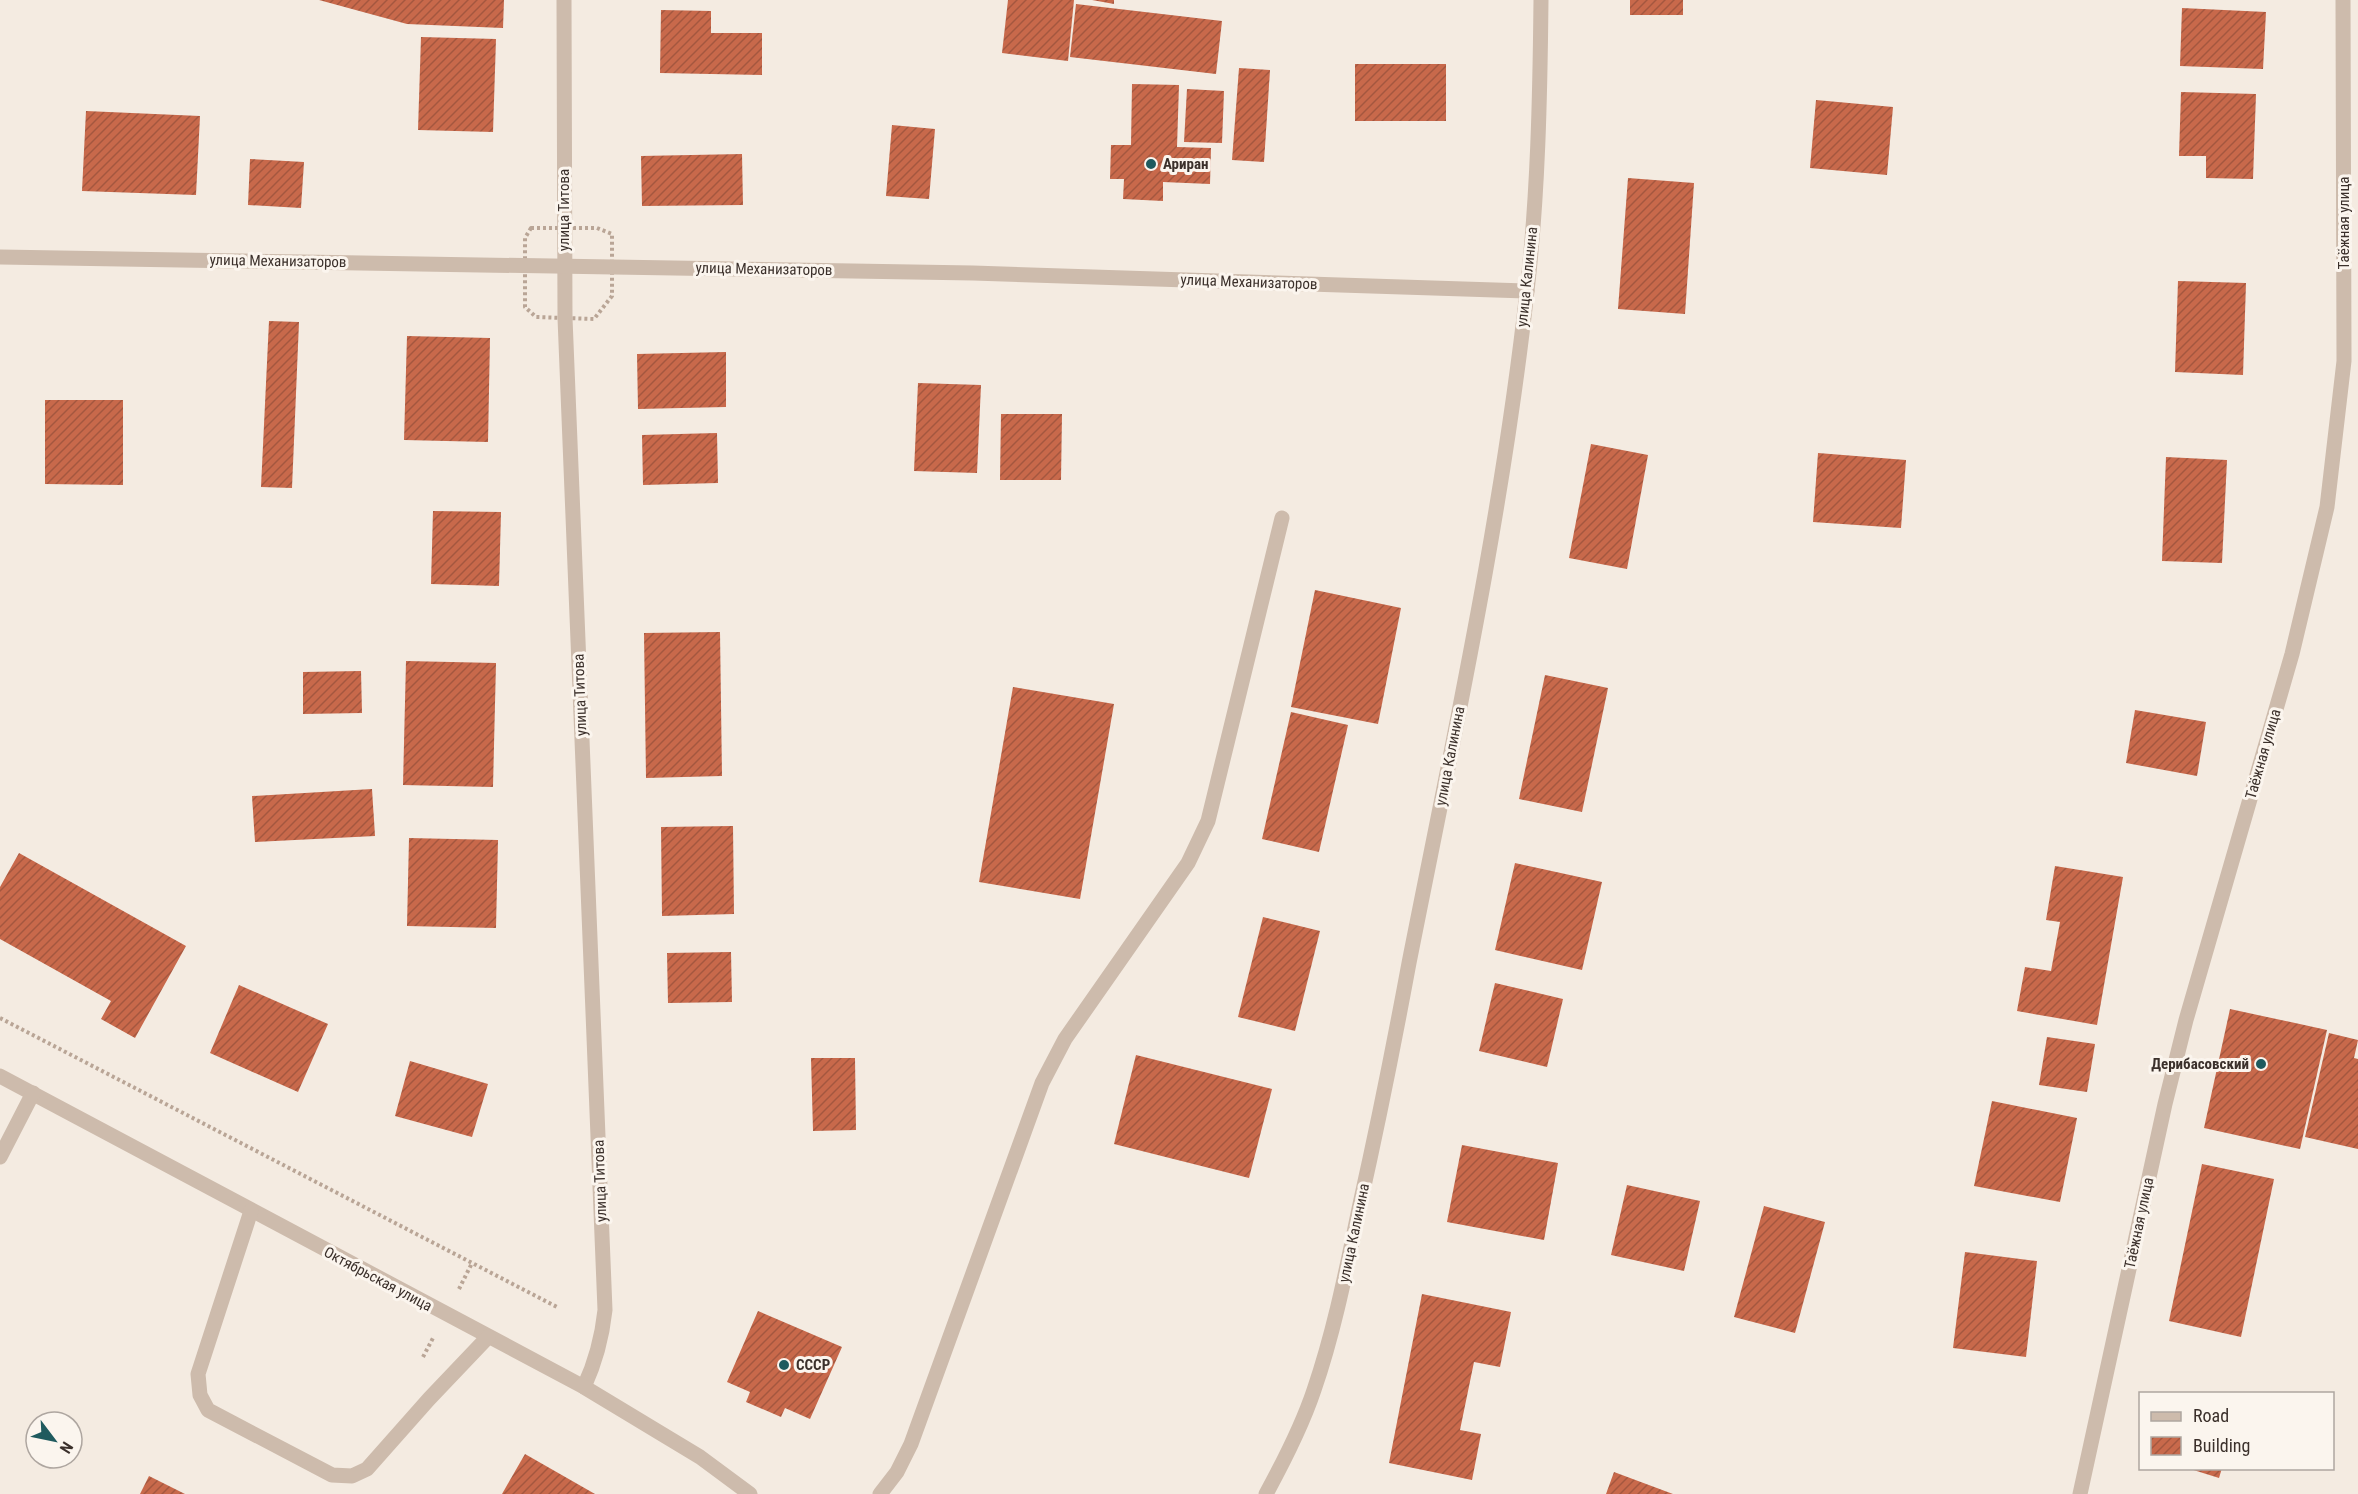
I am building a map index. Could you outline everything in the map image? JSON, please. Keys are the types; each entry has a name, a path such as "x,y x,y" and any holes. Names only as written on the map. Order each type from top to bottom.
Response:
{"street":[{"name":"улица Титова","path":"564,0 564,265 605,1310 602,1336 595,1363 584,1387"},
{"name":"улица Калинина","path":"1267,1494 1314,1391 1337,1309 1380,1111 1484,579 1508,434 1527,291 1536,179 1541,0"},
{"name":"Таёжная улица","path":"2080,1494 2183,1031 2292,654 2327,507 2344,361 2343,0"},
{"name":"улица Механизаторов","path":"0,257 973,273 1527,291"},
{"path":"879,1494 897,1472 911,1444 1042,1083 1065,1039 1188,863 1208,821 1282,518"},
{"name":"Октябрьская улица","path":"0,1076 584,1387 700,1457 750,1494"},
{"path":"0,1157 33,1094"},
{"path":"251,1211 198,1374 200,1395 208,1410 333,1475 352,1476 367,1469 488,1337"}],"path":[{"path":"0,1017 557,1307"}],"building":[{"path":"319,0 504,0 503,28 407,24"},
{"path":"1008,0 1074,0 1068,61 1002,53"},
{"path":"1092,0 1114,0 1114,4"},
{"path":"1630,0 1683,0 1683,15 1630,15"},
{"path":"1076,4 1222,21 1216,74 1070,57"},
{"path":"2182,8 2266,12 2263,69 2180,66"},
{"path":"661,10 711,11 711,33 762,33 762,75 660,73"},
{"path":"421,37 496,39 493,132 418,130"},
{"path":"1355,64 1446,64 1446,121 1355,121"},
{"path":"1239,68 1270,70 1264,162 1232,160"},
{"path":"1132,84 1179,85 1177,147 1211,148 1210,184 1163,182 1163,201 1123,199 1124,179 1110,179 1111,145 1131,145"},
{"path":"1187,89 1224,91 1222,143 1184,142"},
{"path":"2181,92 2256,94 2253,179 2206,178 2206,156 2179,156"},
{"path":"1816,100 1893,107 1887,175 1810,168"},
{"path":"86,111 200,116 196,195 82,191"},
{"path":"892,125 935,129 929,199 886,196"},
{"path":"742,154 743,205 642,206 641,156"},
{"path":"250,159 304,162 301,208 248,205"},
{"path":"1628,178 1694,183 1685,314 1618,309"},
{"path":"2178,281 2246,283 2243,375 2175,372"},
{"path":"269,321 299,322 292,488 261,487"},
{"path":"407,336 490,338 488,442 404,440"},
{"path":"726,352 726,407 638,409 637,354"},
{"path":"918,383 981,385 977,473 914,471"},
{"path":"45,400 123,400 123,485 45,484"},
{"path":"1001,414 1062,414 1061,480 1000,480"},
{"path":"717,433 718,483 643,485 642,435"},
{"path":"1591,444 1648,455 1627,569 1569,558"},
{"path":"1818,453 1906,460 1901,528 1813,522"},
{"path":"2166,457 2227,460 2222,563 2162,561"},
{"path":"433,511 501,512 499,586 431,584"},
{"path":"1315,590 1401,608 1378,724 1291,707"},
{"path":"720,632 722,776 646,778 644,633"},
{"path":"406,661 496,663 493,787 403,785"},
{"path":"361,671 362,713 303,714 303,672"},
{"path":"1545,675 1608,688 1582,812 1519,799"},
{"path":"1013,687 1114,704 1080,899 979,882"},
{"path":"2135,710 2206,722 2197,776 2126,763"},
{"path":"1291,712 1348,725 1319,852 1262,839"},
{"path":"372,789 375,836 255,842 252,796"},
{"path":"733,826 734,914 662,916 661,827"},
{"path":"409,838 498,840 496,928 407,926"},
{"path":"19,853 186,946 135,1038 101,1019 111,1001 0,939 0,887"},
{"path":"1515,863 1602,882 1582,970 1495,950"},
{"path":"2055,866 2123,877 2097,1025 2017,1011 2025,967 2051,971 2060,922 2046,920"},
{"path":"1263,917 1320,931 1295,1031 1238,1017"},
{"path":"731,952 732,1002 668,1003 667,953"},
{"path":"1495,983 1563,999 1547,1067 1479,1051"},
{"path":"239,985 328,1024 298,1092 210,1053"},
{"path":"2230,1009 2327,1030 2300,1149 2204,1128"},
{"path":"2329,1033 2358,1040 2354,1058 2358,1059 2358,1149 2305,1137"},
{"path":"2047,1037 2095,1044 2087,1092 2039,1085"},
{"path":"1136,1055 1272,1089 1249,1178 1114,1144"},
{"path":"811,1058 855,1058 856,1130 813,1131"},
{"path":"410,1061 488,1084 472,1137 395,1116"},
{"path":"1992,1101 2077,1118 2060,1202 1974,1186"},
{"path":"1462,1145 1558,1163 1544,1240 1447,1222"},
{"path":"2202,1164 2274,1179 2241,1337 2169,1321"},
{"path":"1627,1185 1700,1201 1684,1271 1611,1255"},
{"path":"1764,1206 1825,1222 1795,1333 1734,1317"},
{"path":"1965,1252 2037,1261 2026,1357 1953,1348"},
{"path":"1422,1294 1511,1312 1500,1367 1474,1362 1460,1430 1481,1434 1472,1480 1389,1463"},
{"name":"СССР","path":"758,1311 842,1347 810,1419 785,1408 781,1417 746,1402 750,1392 727,1382"},
{"path":"525,1454 595,1494 502,1494"},
{"path":"2193,1470 2221,1470 2219,1478"},
{"path":"1614,1472 1673,1494 1606,1494"},
{"path":"149,1476 185,1494 140,1494"}],"place":[{"name":"Ариран","path":"1151,164"},
{"name":"Дерибасовский","path":"2261,1064"},
{"name":"СССР","path":"784,1365"}]}
